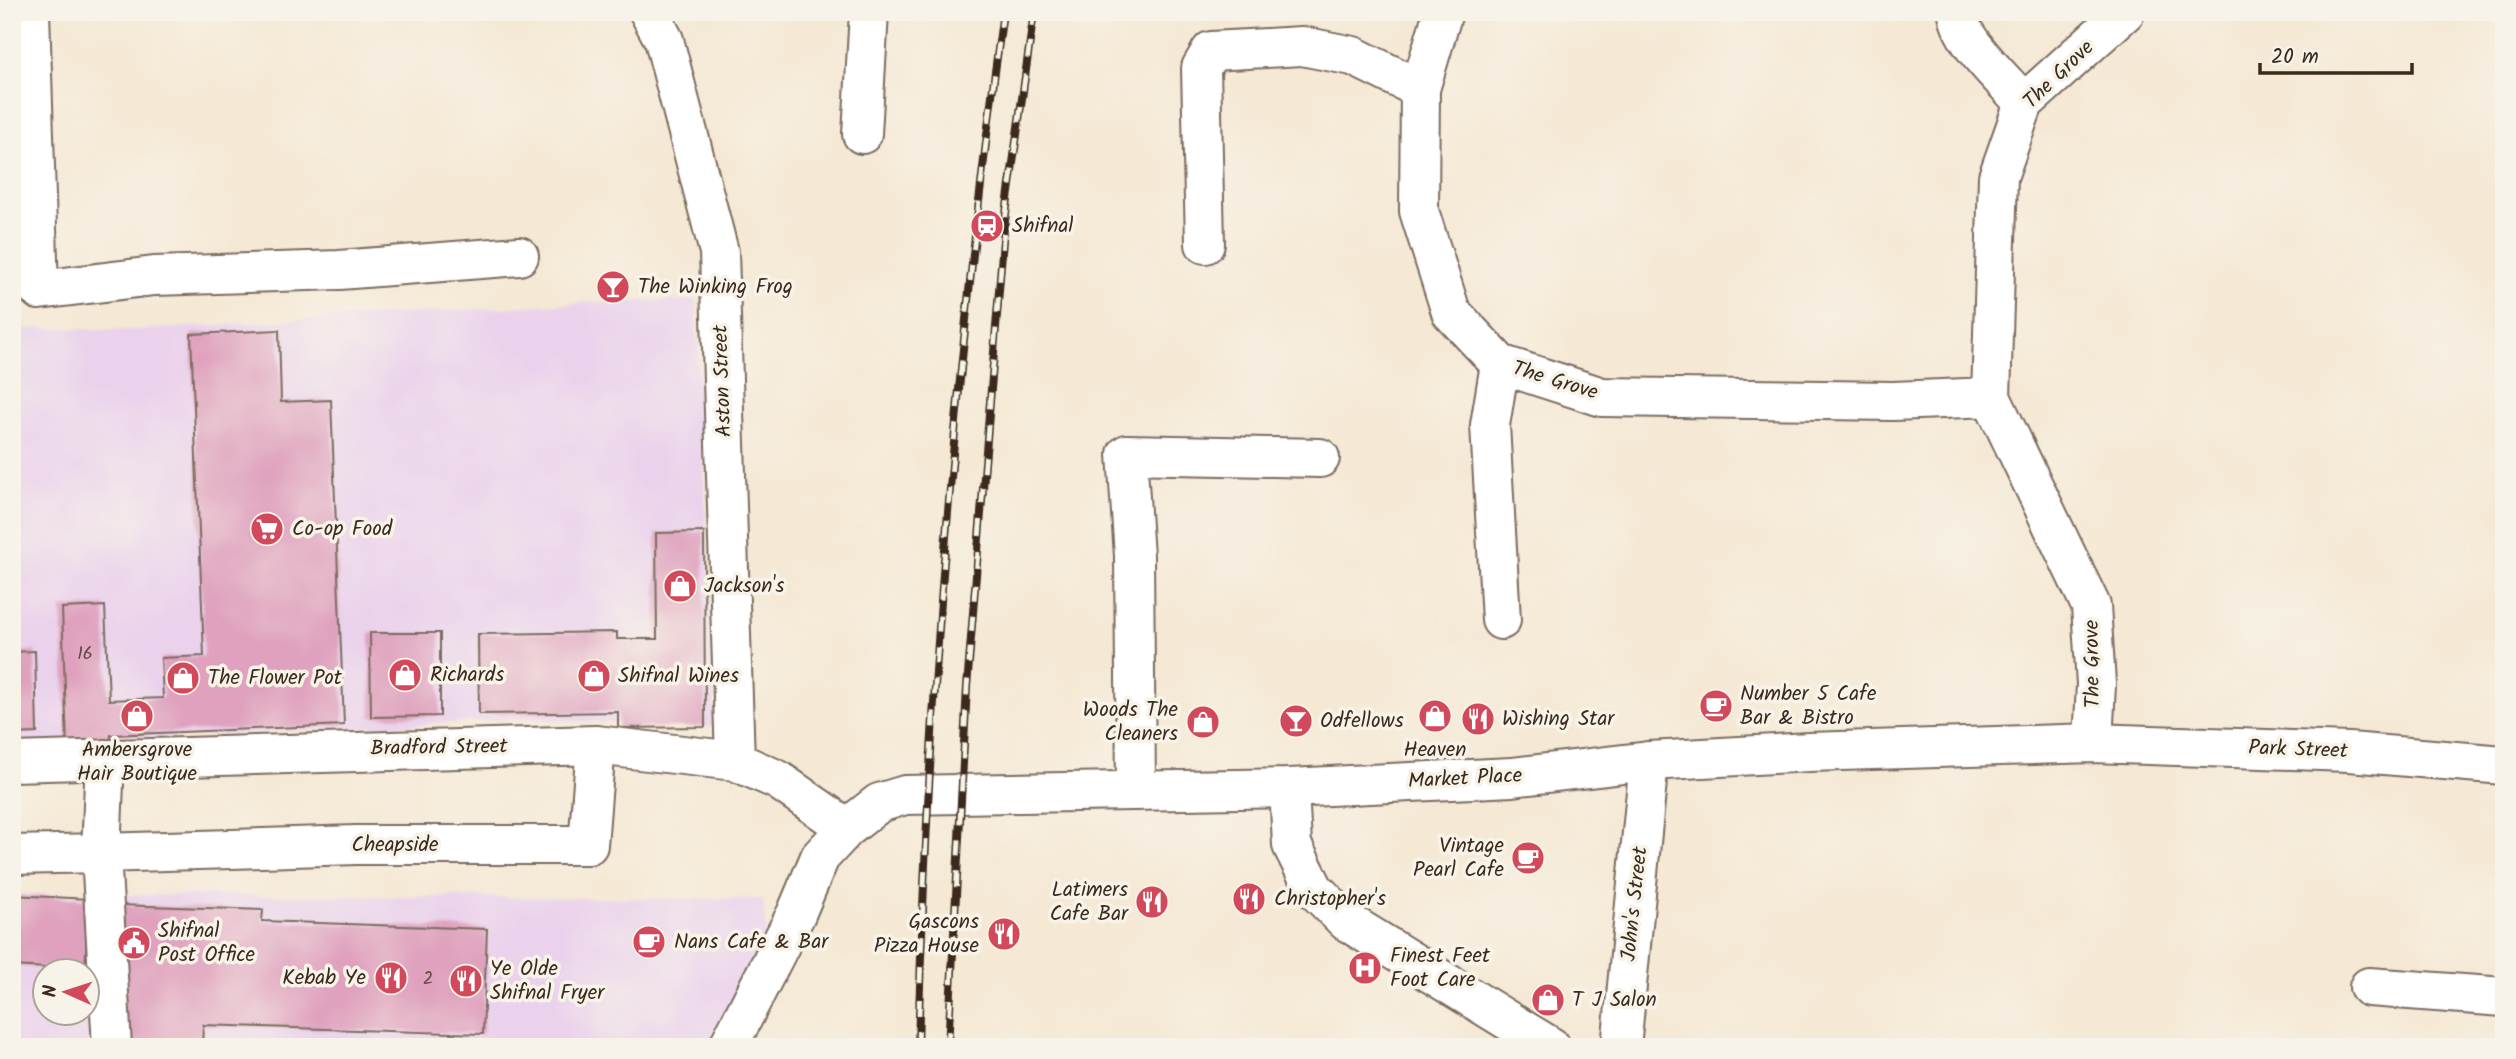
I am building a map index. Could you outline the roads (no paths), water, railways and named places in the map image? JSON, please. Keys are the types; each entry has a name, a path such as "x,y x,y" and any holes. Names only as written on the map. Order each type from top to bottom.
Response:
{"street":[{"path":"30,12 39,290 154,276 339,270 519,256"},
{"name":"Aston Street","path":"649,12 664,40 719,252 735,761"},
{"path":"862,134 869,12"},
{"name":"The Grove","path":"1443,12 1420,89 1419,211 1451,312 1500,364 1602,397 1893,401 1991,397"},
{"path":"1958,12 1958,22 1969,40 2024,103"},
{"name":"The Grove","path":"2093,743 2096,684 2091,606 1991,397 1998,177 2024,103 2125,12"},
{"path":"1205,244 1201,68 1211,51 1302,46 1353,56 1420,89"},
{"path":"1500,364 1490,425 1501,620"},
{"path":"1136,791 1134,556 1127,454 1321,458"},
{"name":"Market Place","path":"728,1047 796,914 820,857 847,828 879,803 905,795 1289,788 1512,777 1649,761 1809,752 2093,743"},
{"name":"Park Street","path":"2093,743 2349,752 2504,765"},
{"name":"Bradford Street","path":"12,762 596,745 735,761 778,780 847,828"},
{"name":"Cheapside","path":"12,855 356,845 588,845 596,745"},
{"path":"104,759 101,852 112,1047"},
{"name":"John's Street","path":"1621,1047 1649,761"},
{"path":"1289,788 1292,845 1314,889 1346,921 1551,1047"},
{"path":"2369,987 2504,997"}],"railway":[{"path":"918,1047 929,788 947,528 971,270 1003,12"},
{"path":"948,1047 967,687 1004,228 1034,12"}],"place":[{"name":"Shifnal","path":"987,226"},
{"name":"The Winking Frog","path":"613,287"},
{"name":"Co-op Food","path":"267,529"},
{"name":"Jackson's","path":"680,586"},
{"name":"Richards","path":"405,675"},
{"name":"Shifnal Wines","path":"594,676"},
{"name":"The Flower Pot","path":"183,678"},
{"name":"Number 5 Cafe Bar & Bistro","path":"1716,706"},
{"name":"Ambersgrove Hair Boutique","path":"137,716"},
{"name":"Heaven","path":"1435,716"},
{"name":"Wishing Star","path":"1478,719"},
{"name":"Odfellows","path":"1296,721"},
{"name":"Woods The Cleaners","path":"1203,722"},
{"name":"Vintage Pearl Cafe","path":"1528,858"},
{"name":"Christopher's","path":"1249,899"},
{"name":"Latimers Cafe Bar","path":"1152,902"},
{"name":"Gascons Pizza House","path":"1004,934"},
{"name":"Nans Cafe & Bar","path":"649,942"},
{"name":"Shifnal Post Office","path":"134,943"},
{"name":"Finest Feet Foot Care","path":"1365,968"},
{"name":"Kebab Ye","path":"391,978"},
{"name":"Ye Olde Shifnal Fryer","path":"466,981"},
{"name":"T J Salon","path":"1548,1000"}]}
